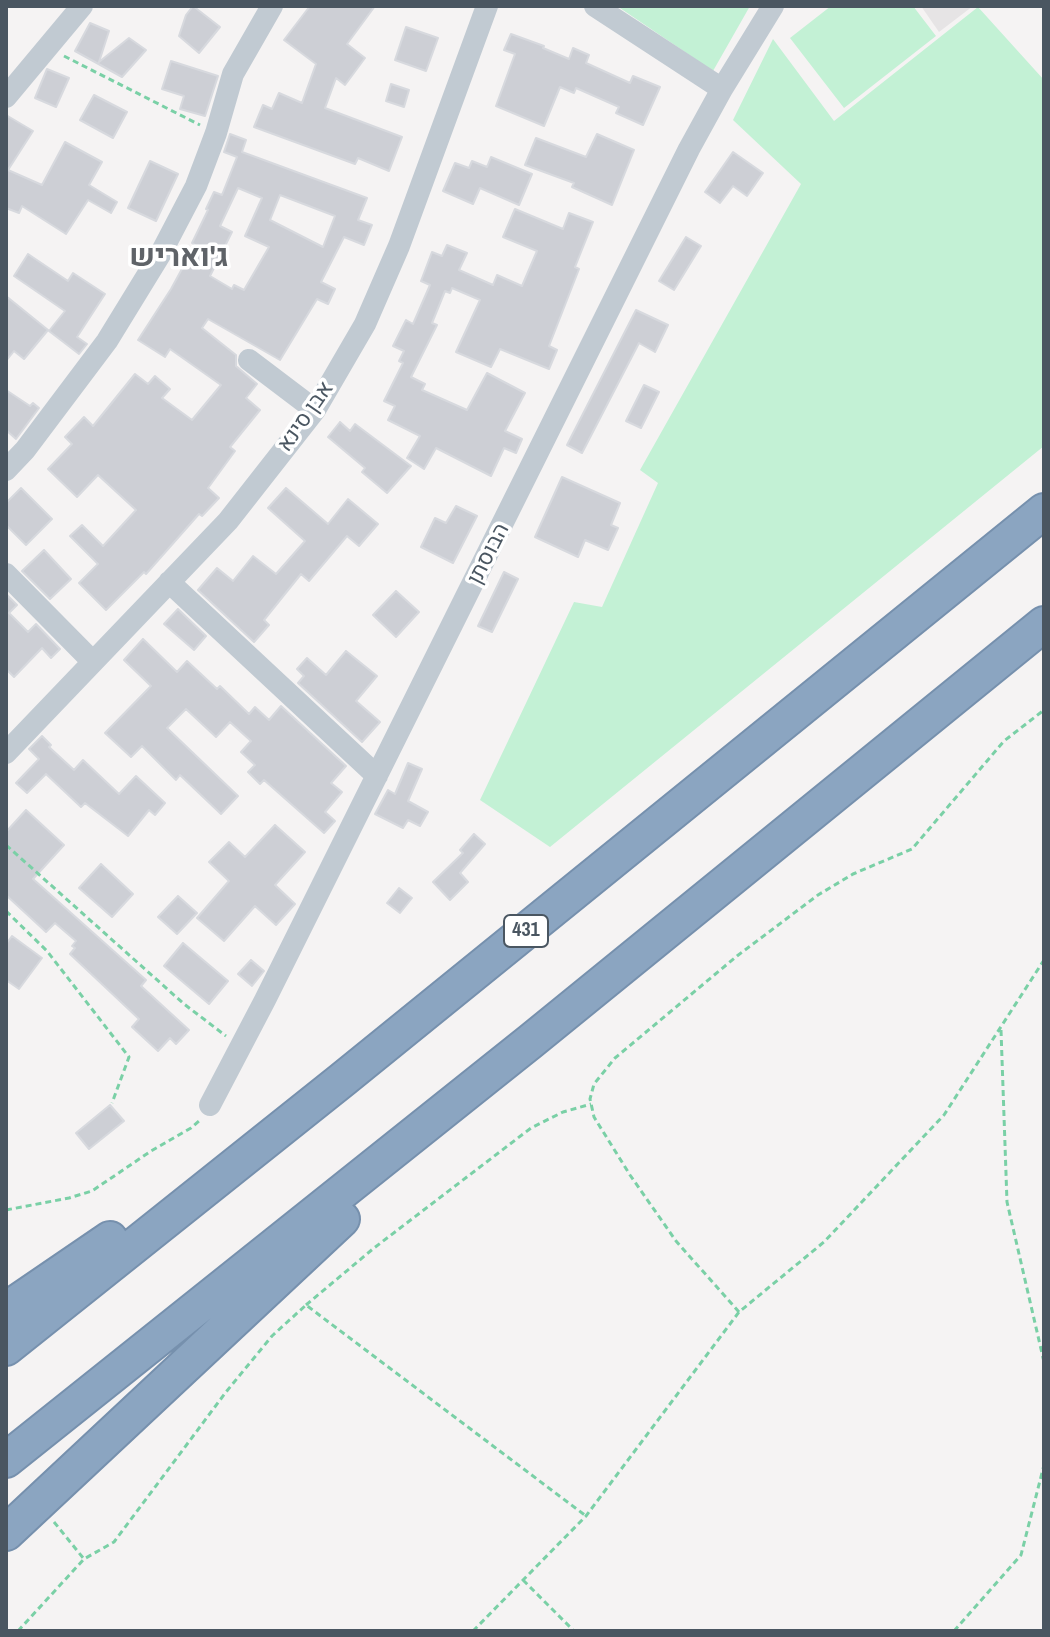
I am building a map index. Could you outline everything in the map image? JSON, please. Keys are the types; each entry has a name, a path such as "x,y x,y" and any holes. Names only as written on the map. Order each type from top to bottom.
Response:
{"highway":[{"name":"431","path":"6,1348 330,1090 1044,511"},
{"path":"6,1460 531,1041 1044,624"},
{"path":"6,1310 118,1233 547,914"},
{"path":"6,1533 531,1041"}],"street":[{"path":"10,83 82,6"},
{"path":"6,470 25,450 107,341 161,253 196,186 233,74 272,6"},
{"name":"אבן סינא","path":"6,753 228,521 315,410 365,324 399,246 487,6"},
{"path":"595,6 722,89"},
{"name":"הבוסתן","path":"210,1105 689,149 773,6"},
{"path":"249,360 315,410"},
{"path":"6,574 93,662"},
{"path":"169,582 377,776"}],"path":[{"path":"46,47 216,133"},
{"path":"739,1312 676,1241 594,1117 591,1104 594,1084 615,1058 737,956 818,895 853,874 912,849 1004,741 1044,710"},
{"path":"6,845 184,1004 241,1047"},
{"path":"6,911 47,951 129,1057 112,1103"},
{"path":"473,1631 586,1516 739,1312 824,1242 944,1115 1044,960"},
{"path":"1000,1028 1007,1202 1044,1362"},
{"path":"18,1631 84,1559 114,1542 226,1392 272,1336 374,1248 531,1128 563,1112 591,1104"},
{"path":"6,1210 92,1191 191,1128 210,1105"},
{"path":"306,1305 586,1516"},
{"path":"954,1631 1021,1555 1044,1465"},
{"path":"49,1515 84,1559"},
{"path":"523,1580 574,1631"}],"shaded area":[{"path":"921,6 973,6 939,32"}],"green space":[{"path":"617,6 750,6 713,71"},
{"path":"831,6 913,6 936,36 844,108 790,38"},
{"path":"978,7 1044,80 1044,446 550,847 480,800 574,602 602,607 658,483 640,470 801,184 733,120 773,39 834,121"}],"building":[{"path":"193,6 220,27 199,53 179,36 186,15"},
{"path":"310,6 375,6 347,44 365,58 345,85 336,78 325,108 402,137 389,171 358,158 355,164 254,127 263,105 272,109 279,93 302,103 316,64 284,40"},
{"path":"90,23 109,31 99,62 129,38 146,50 122,77 75,51"},
{"path":"406,27 438,38 426,71 395,60"},
{"path":"511,34 569,59 573,48 589,55 586,63 630,83 633,76 660,87 643,125 616,113 619,107 576,88 574,93 560,87 544,126 496,106 515,54 504,50"},
{"path":"171,61 218,76 205,116 180,109 184,96 162,89"},
{"path":"47,69 69,78 56,107 35,98"},
{"path":"391,84 409,90 404,107 386,101"},
{"path":"94,95 127,112 113,138 80,120"},
{"path":"6,115 33,131 8,170 42,185 65,142 102,162 89,185 117,202 111,213 88,200 66,234 22,206 19,213 6,208"},
{"path":"230,134 246,140 242,152 367,198 358,220 372,225 364,245 344,237 321,282 335,289 328,304 317,299 280,360 208,319 202,328 236,355 236,366 257,384 246,398 260,410 230,447 235,451 208,488 219,498 202,516 199,514 146,574 144,572 106,610 79,583 98,564 70,536 82,525 103,546 136,510 98,475 77,497 48,469 72,444 65,437 84,417 93,426 135,374 148,384 155,376 170,389 162,398 192,420 221,385 170,349 165,357 138,340 195,245 192,243 214,192 222,195 237,157 224,152","holes":["238,188 262,198 245,236 269,247 244,290 234,285 232,289 210,276 232,232 220,226","280,195 335,216 323,247 270,220"]},
{"path":"597,134 634,150 612,205 572,187 574,183 525,165 536,138 586,157"},
{"path":"733,152 763,173 747,196 733,186 720,203 705,192"},
{"path":"491,157 532,174 519,205 480,188 473,204 443,191 455,163 469,168 472,161 487,167"},
{"path":"150,161 178,174 156,221 128,208"},
{"path":"515,209 563,229 569,213 593,222 575,267 579,269 549,346 557,350 549,369 500,349 491,367 456,352 480,300 452,288 450,293 445,291 432,323 437,325 411,377 425,384 422,390 467,410 487,373 525,393 505,431 522,439 516,453 504,448 491,476 436,448 424,469 407,458 420,436 388,420 395,406 384,401 403,363 399,361 404,351 393,346 406,320 413,324 430,285 421,281 432,252 442,256 447,245 467,253 459,270 493,285 497,275 522,286 537,251 503,237"},
{"path":"686,237 701,246 674,290 659,281"},
{"path":"28,254 68,281 73,273 105,294 77,337 87,344 79,354 49,331 65,311 14,276"},
{"path":"6,296 48,330 24,359 14,351 6,361"},
{"path":"636,310 668,325 655,352 639,343 582,453 567,445"},
{"path":"644,385 659,392 641,428 626,421"},
{"path":"6,390 30,406 33,403 39,408 16,439 6,430"},
{"path":"340,422 350,431 355,424 411,466 387,493 362,472 365,468 328,437"},
{"path":"562,477 620,503 611,525 618,528 608,550 585,540 578,557 535,537"},
{"path":"21,488 52,519 26,545 6,525 6,503"},
{"path":"286,488 328,524 348,499 378,524 359,546 347,536 309,581 301,574 264,620 269,625 254,642 198,590 217,568 233,581 253,556 276,574 305,541 268,508"},
{"path":"456,506 477,516 453,563 421,547 435,518 446,523"},
{"path":"44,550 71,579 50,599 22,571"},
{"path":"504,572 518,579 492,632 478,626"},
{"path":"396,591 419,612 396,637 373,615"},
{"path":"6,594 17,605 9,613 28,632 36,624 60,649 51,658 42,648 14,677 6,669"},
{"path":"178,609 206,636 194,650 164,624"},
{"path":"143,639 177,672 187,661 217,689 220,686 249,714 255,707 269,720 281,706 346,766 331,783 342,792 325,812 335,821 324,833 264,780 260,784 248,772 255,765 241,752 251,741 230,722 216,737 186,709 167,728 238,796 221,814 180,775 176,780 142,746 131,757 105,733 151,686 124,660"},
{"path":"346,651 377,676 356,701 380,722 362,742 298,683 304,676 297,669 307,658 326,675"},
{"path":"42,736 51,745 49,747 74,770 83,760 119,794 136,776 165,803 155,815 149,810 128,836 85,803 81,807 46,774 27,793 16,783 39,759 29,749"},
{"path":"408,763 422,769 408,801 428,812 420,826 408,820 403,828 375,814 388,790 395,794"},
{"path":"26,810 64,845 33,879 146,980 141,986 189,1030 176,1044 170,1038 158,1051 132,1027 139,1019 70,954 76,941 55,923 46,932 6,895 6,832"},
{"path":"275,825 305,852 275,885 295,904 276,925 255,906 224,941 197,918 229,881 209,862 229,842 245,857"},
{"path":"474,834 485,844 460,873 468,882 450,900 433,882 463,853 460,850"},
{"path":"101,864 133,894 112,917 79,888"},
{"path":"399,888 412,898 400,913 387,903"},
{"path":"178,896 197,913 177,934 158,917"},
{"path":"12,936 42,958 19,989 6,980 6,944"},
{"path":"183,943 228,981 209,1004 164,966"},
{"path":"251,960 264,971 252,986 238,974"},
{"path":"110,1105 124,1121 89,1149 76,1133"}],"district":[{"name":"ג'ואריש","path":"179,258"}]}
